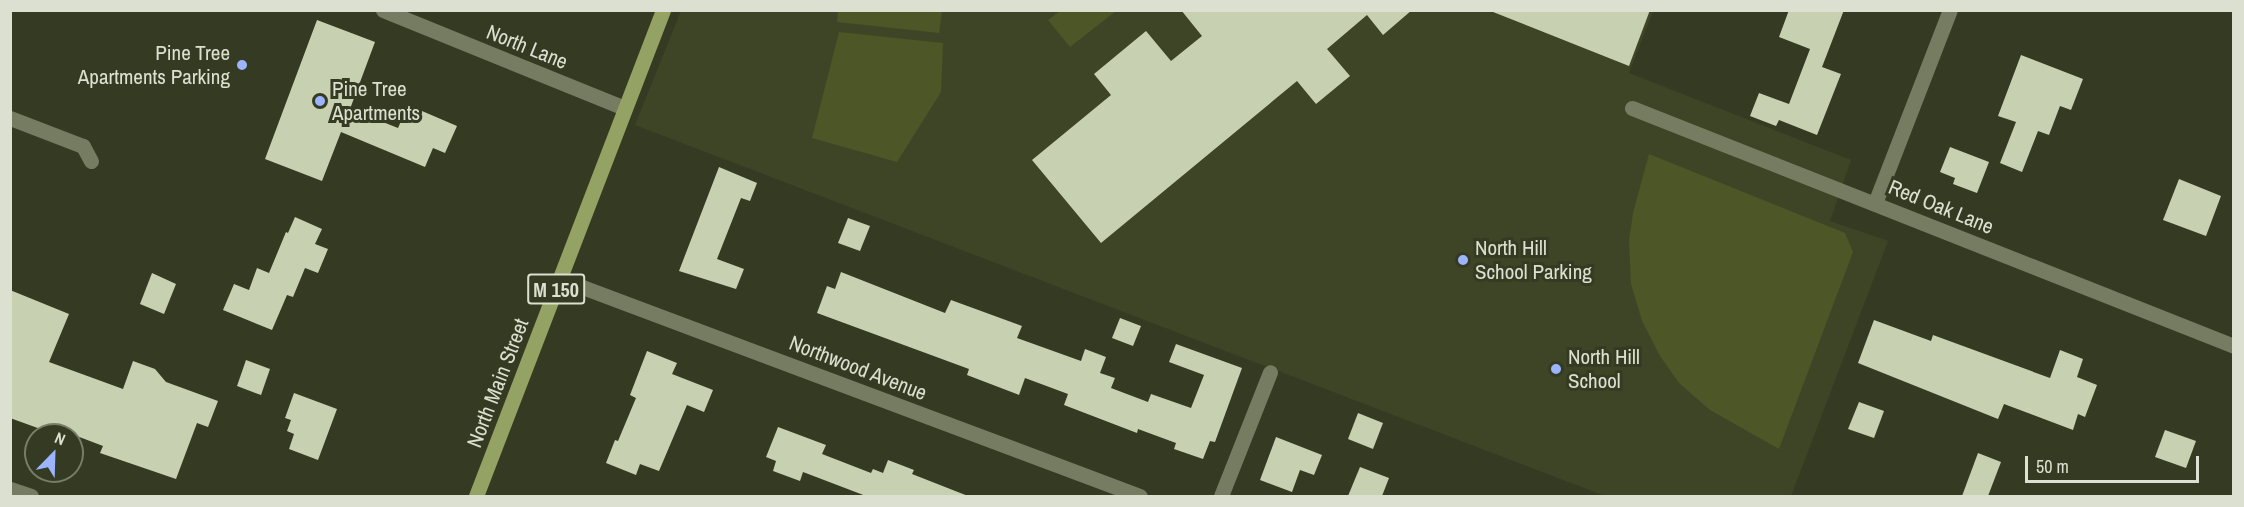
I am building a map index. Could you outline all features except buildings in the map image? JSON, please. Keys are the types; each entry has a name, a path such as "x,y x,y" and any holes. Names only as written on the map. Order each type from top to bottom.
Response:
{"main road":[{"name":"North Main Street","path":"476,496 663,10"}],"street":[{"name":"North Lane","path":"383,10 624,108"},
{"path":"1875,203 1950,10"},
{"name":"Red Oak Lane","path":"1632,108 2234,346"},
{"path":"10,118 83,146 91,161"},
{"name":"Northwood Avenue","path":"561,279 1140,496"},
{"path":"1221,496 1270,372"},
{"path":"10,489 31,496"}],"shaded area":[{"path":"1116,10 1070,47 1048,20 1060,11"},
{"name":"North Hill School","path":"681,11 1653,11 1629,73 1851,160 1830,221 1888,241 1791,496 1605,496 635,125"},
{"path":"838,11 942,11 939,33 837,22"},
{"path":"839,32 943,43 941,92 897,162 812,138"},
{"path":"1649,154 1845,233 1853,252 1779,449 1710,410 1679,383 1660,356 1642,321 1631,284 1629,241 1633,213"}],"place":[{"name":"Pine Tree Apartments Parking","path":"242,65"},
{"name":"Pine Tree Apartments","path":"320,101"},
{"name":"North Hill School Parking","path":"1463,260"},
{"name":"North Hill School","path":"1556,369"}]}
